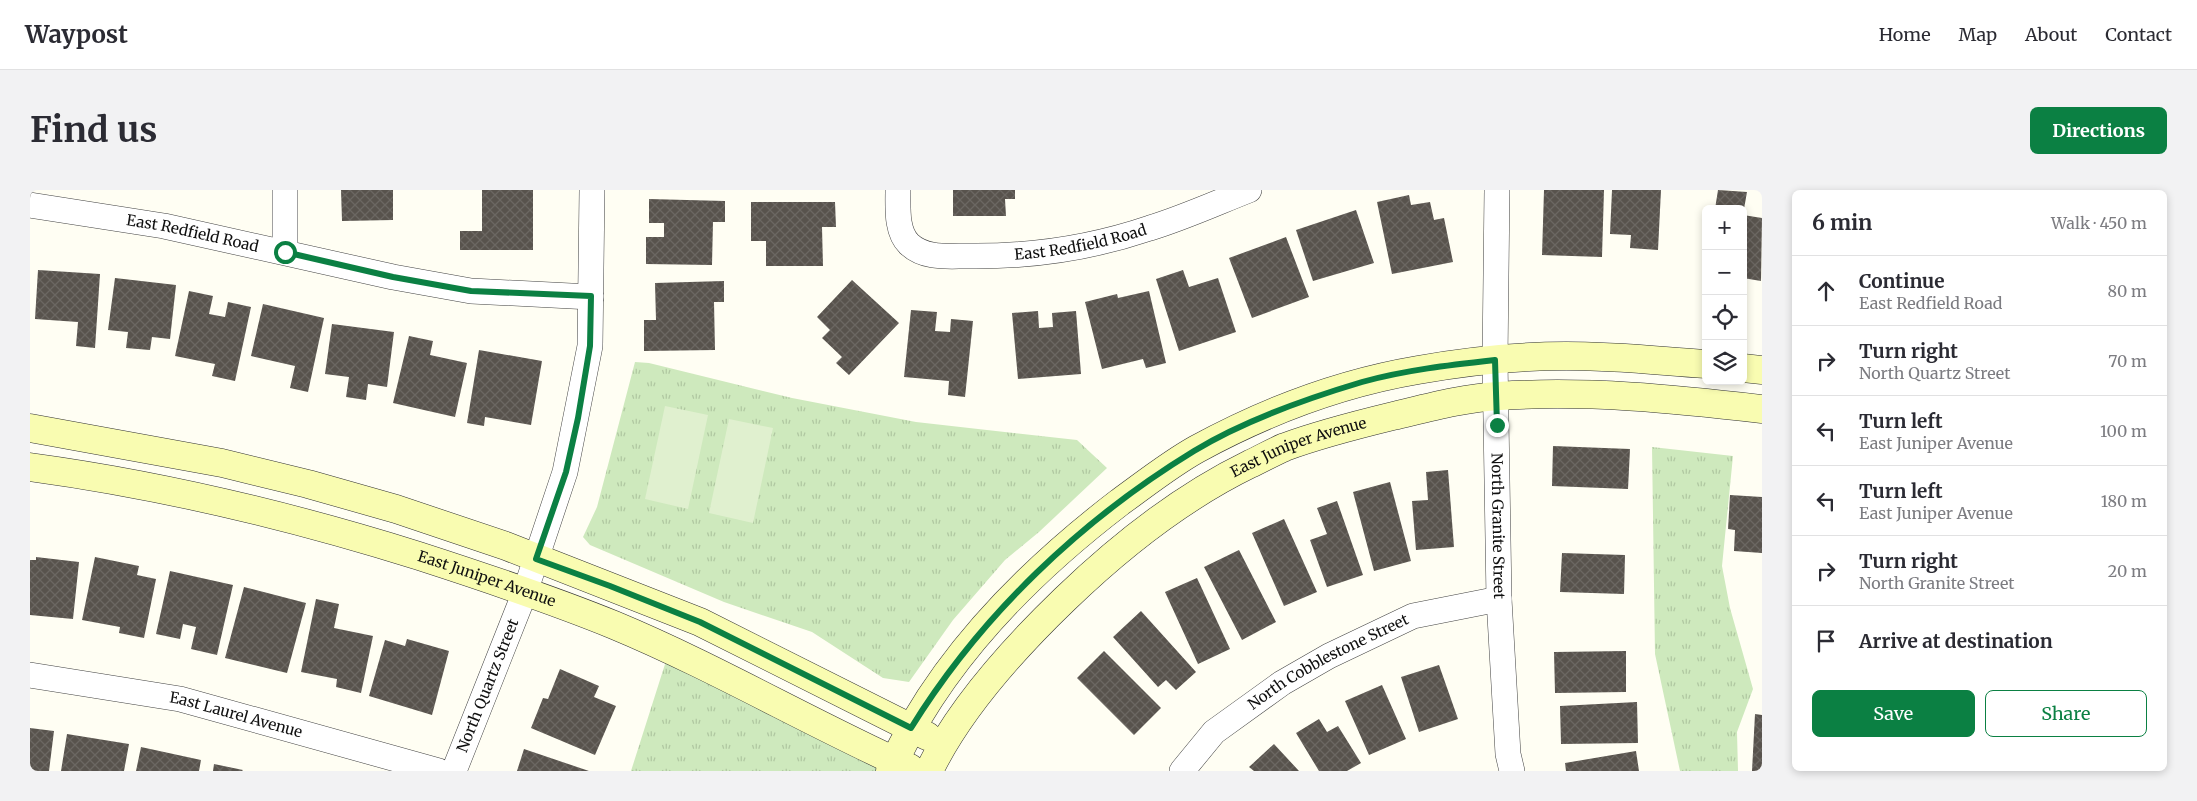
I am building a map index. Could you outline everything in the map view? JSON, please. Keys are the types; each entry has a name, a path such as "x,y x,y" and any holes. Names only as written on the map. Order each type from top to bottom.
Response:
{"street":[{"path":"285,190 285,252"},
{"name":"North Quartz Street","path":"454,771 525,592 566,472 578,418 590,346 592,190"},
{"name":"East Redfield Road","path":"898,190 899,222 908,243 917,250 940,256 1014,255 1075,248 1150,228 1249,190"},
{"name":"North Granite Street","path":"1497,190 1495,360 1499,599 1508,754 1512,771"},
{"name":"East Redfield Road","path":"30,205 164,226 393,277 471,291 591,296"},
{"path":"30,428 222,462 405,512 506,546 700,622 915,756 954,665 981,632 1055,554 1146,483 1196,450 1255,420 1362,382 1417,370 1495,360 1601,356 1702,364"},
{"path":"1747,368 1762,370"},
{"name":"East Juniper Avenue","path":"30,467 88,475 179,492 279,515 394,548 525,592 612,624 915,756 986,683 1036,626 1121,547 1175,507 1230,474 1283,448 1344,428 1409,412 1496,396 1563,394 1626,397 1762,409"},
{"name":"North Cobblestone Street","path":"1182,771 1214,732 1282,683 1330,656 1413,616 1499,599"},
{"name":"East Laurel Avenue","path":"30,675 180,699 439,771"}],"green space":[{"path":"635,362 649,363 792,398 916,422 1077,440 1107,468 1039,532 1005,560 953,620 909,682 883,678 812,632 724,602 590,545 583,537 597,507"},
{"path":"665,406 708,415 688,509 645,499"},
{"path":"729,419 773,428 753,523 709,513"},
{"path":"1652,447 1733,456 1722,566 1730,608 1753,689 1737,732 1738,771 1680,771 1655,654"},
{"path":"666,661 908,771 631,771"}],"building":[{"path":"341,190 393,190 393,220 342,221"},
{"path":"482,190 533,190 533,250 460,250 460,231 482,231"},
{"path":"953,190 1015,190 1015,199 1005,199 1006,216 953,216"},
{"path":"1544,190 1604,190 1602,257 1542,255"},
{"path":"1612,190 1661,190 1658,250 1630,248 1631,235 1610,234"},
{"path":"1718,190 1747,192 1745,205 1716,205"},
{"path":"1409,195 1411,205 1430,202 1434,220 1444,218 1453,262 1392,274 1377,202"},
{"path":"649,199 725,201 725,222 713,222 712,265 646,264 646,237 664,237 664,223 649,223"},
{"path":"751,202 835,202 836,227 822,227 823,266 766,266 766,241 751,241"},
{"path":"1356,210 1374,263 1313,281 1296,230"},
{"path":"1747,216 1762,218 1761,281 1747,279"},
{"path":"1286,237 1309,297 1252,318 1229,258"},
{"path":"38,270 100,274 95,348 76,346 78,322 35,319"},
{"path":"1183,270 1189,287 1218,278 1236,332 1179,351 1156,279"},
{"path":"115,278 176,285 170,339 152,337 150,350 126,348 128,332 108,330"},
{"path":"852,280 899,323 849,375 836,363 842,357 822,338 830,330 817,317"},
{"path":"724,281 724,302 714,302 715,350 644,351 644,320 656,320 655,283"},
{"path":"189,291 213,296 209,314 225,317 228,302 251,307 235,381 212,376 215,364 175,356"},
{"path":"1149,291 1166,363 1146,368 1143,359 1102,369 1085,302 1117,294 1118,298"},
{"path":"263,304 324,318 308,392 290,388 295,366 251,356"},
{"path":"911,310 937,312 935,331 950,332 951,319 973,321 965,397 948,395 949,381 904,377"},
{"path":"1038,311 1039,328 1053,327 1052,313 1076,311 1081,374 1018,379 1012,313"},
{"path":"332,324 394,332 387,387 368,384 366,400 346,397 349,377 325,374"},
{"path":"409,336 433,341 430,355 467,363 455,417 393,403"},
{"path":"479,350 542,361 531,425 485,417 484,426 467,423"},
{"path":"1553,446 1630,449 1628,489 1552,486"},
{"path":"1448,470 1454,547 1416,550 1412,501 1428,500 1426,472"},
{"path":"1390,482 1411,561 1374,571 1353,492"},
{"path":"1730,495 1762,497 1762,553 1734,551 1735,530 1728,529"},
{"path":"1337,501 1363,575 1327,587 1310,540 1327,534 1317,508"},
{"path":"1284,519 1317,592 1284,606 1252,533"},
{"path":"1239,550 1276,622 1242,640 1204,567"},
{"path":"1562,553 1625,555 1624,594 1560,592"},
{"path":"36,557 79,562 73,619 30,615 30,560 36,560"},
{"path":"95,557 139,566 137,575 156,579 144,638 119,633 120,627 82,620"},
{"path":"170,571 233,585 217,655 191,649 196,627 183,624 180,639 156,634"},
{"path":"1197,578 1230,649 1198,664 1165,592"},
{"path":"244,587 306,603 287,673 225,658"},
{"path":"316,599 339,604 334,628 373,636 361,693 336,687 337,679 301,672"},
{"path":"1141,611 1196,672 1176,690 1166,680 1158,687 1113,637"},
{"path":"407,639 449,651 432,715 369,696 385,640 405,646"},
{"path":"1104,651 1161,708 1134,735 1077,678"},
{"path":"1626,651 1626,692 1555,693 1554,652"},
{"path":"1439,665 1458,719 1419,732 1401,677"},
{"path":"560,669 599,686 594,697 616,706 595,755 531,728 543,698 548,699"},
{"path":"1382,685 1406,739 1369,755 1345,701"},
{"path":"1637,702 1638,743 1561,744 1560,706"},
{"path":"1755,714 1762,715 1762,771 1752,771"},
{"path":"1319,719 1327,732 1338,726 1361,763 1347,771 1319,771 1296,733"},
{"path":"30,728 54,731 49,771 30,771"},
{"path":"67,734 129,744 124,771 61,771"},
{"path":"1274,744 1299,771 1254,771 1249,767"},
{"path":"141,747 201,760 199,771 136,771"},
{"path":"524,749 589,771 517,771"},
{"path":"1636,751 1639,771 1566,771 1565,763"},
{"path":"214,764 243,770 213,771"}],"route":[{"path":"285,252 393,277 471,291 591,296 590,346 578,418 566,472 536,559 700,622 911,728 954,665 981,632 1010,599 1055,554 1146,483 1196,450 1255,420 1362,382 1417,370 1495,360 1497,425"}]}
